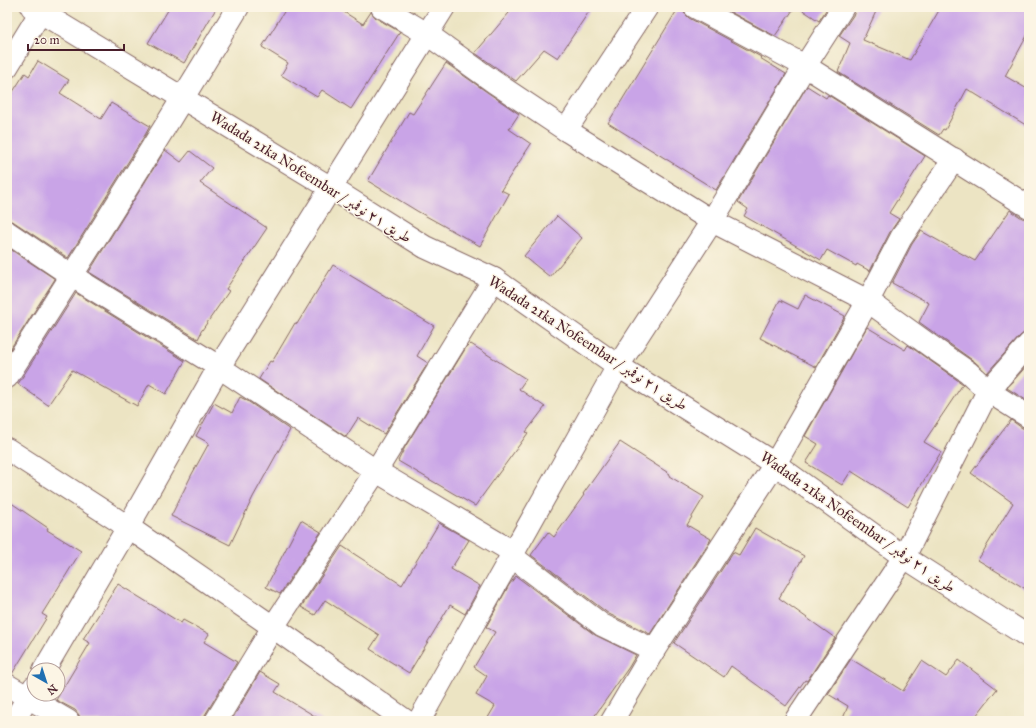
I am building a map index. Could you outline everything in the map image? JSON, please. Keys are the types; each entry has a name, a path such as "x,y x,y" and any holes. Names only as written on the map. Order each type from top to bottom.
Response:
{"street":[{"path":"7,377 72,276 238,7"},
{"path":"382,7 427,34 494,82 566,130 712,221 868,301 968,372 988,391 1029,417"},
{"path":"49,662 219,367 444,7"},
{"path":"566,130 647,7"},
{"path":"694,7 805,66 1029,207"},
{"path":"419,721 618,366 712,221 805,66 843,7"},
{"path":"7,67 36,10"},
{"name":"Wadada 21ka Nofeembar / طريق ٢١ نوفمبر","path":"36,10 331,188 425,247 494,279 618,366 775,464 904,557 1029,637"},
{"path":"612,721 654,650 775,464 868,301 901,238 954,160"},
{"path":"7,232 72,276 219,367 376,471 513,552 518,561 602,625 654,650"},
{"path":"216,721 273,627 376,471 494,279"},
{"path":"795,721 904,557 988,391 1029,344"},
{"path":"7,449 128,527 406,721"},
{"path":"7,685 26,691"},
{"path":"14,721 26,701"},
{"path":"44,702 68,721"}],"building":[{"path":"170,7 217,7 184,63 148,43"},
{"path":"287,7 336,7 363,24 371,12 376,18 400,32 351,109 322,90 317,97 281,75 288,63 262,47"},
{"path":"514,7 592,7 558,58 544,49 516,81 475,53"},
{"path":"679,7 683,7 684,13 689,18 761,57 760,58 786,74 716,190 608,123"},
{"path":"721,7 795,7 775,36"},
{"path":"798,7 828,7 819,21"},
{"path":"855,7 878,7 863,40 910,60 941,7 1029,7 1029,32 1005,76 1029,90 1029,127 967,89 945,130 943,129 939,135 838,72 850,43 839,36 854,14"},
{"path":"38,61 69,80 60,93 101,119 111,103 150,126 68,258 14,222 7,220 7,101 25,73 29,76"},
{"path":"446,63 519,114 509,129 531,144 501,190 509,194 480,246 417,211 368,181 409,112 413,114"},
{"path":"807,86 826,98 828,95 925,156 889,213 899,219 890,232 870,271 857,264 856,266 827,250 821,260 744,216 748,209 738,202"},
{"path":"165,150 181,162 190,151 212,168 200,183 267,228 226,289 229,291 200,333 198,339 89,272"},
{"path":"1010,210 1022,218 1029,219 1029,332 1025,332 1020,336 987,373 975,362 919,322 929,303 892,283 912,244 921,231 975,261"},
{"path":"557,216 582,238 550,277 524,256"},
{"path":"7,247 55,279 7,354"},
{"path":"333,265 434,326 417,356 428,363 384,434 358,418 346,437 259,379 270,361 272,362 295,323 297,324"},
{"path":"76,293 185,361 166,394 149,384 137,406 72,370 48,405 18,384"},
{"path":"805,295 845,316 816,367 760,338 780,300 798,309"},
{"path":"867,327 905,350 908,345 963,384 924,442 941,452 908,507 851,471 842,485 806,463 818,444 805,436"},
{"path":"471,344 526,379 519,389 545,407 475,506 398,461 405,447 467,346 468,347"},
{"path":"1029,363 1029,402 1007,388"},
{"path":"240,397 290,430 253,497 230,545 171,516 209,443 196,436 214,403 232,413"},
{"path":"1011,420 1022,428 1029,429 1029,591 978,560 1013,503 971,473"},
{"path":"620,442 670,474 669,476 704,497 687,525 711,539 650,634 609,614 531,555 548,532 554,537"},
{"path":"7,500 48,528 47,530 81,551 42,614 47,617 12,674 7,673"},
{"path":"301,520 321,532 280,594 266,587"},
{"path":"439,523 469,540 451,569 480,586 465,614 450,605 409,673 370,649 379,635 325,600 315,615 301,607 342,546 402,585"},
{"path":"755,528 804,556 779,598 835,638 807,681 805,680 786,706 731,666 724,677 674,643 733,552 739,555"},
{"path":"516,576 595,635 636,655 591,721 486,721 495,706 476,695 487,676 474,667 495,632 486,627 509,585"},
{"path":"118,584 181,623 183,620 209,634 204,642 237,662 205,715 204,721 80,721 79,715 75,710 60,702 66,702 66,683 90,643 83,639"},
{"path":"851,659 903,691 922,661 946,677 959,660 997,689 972,721 842,721 848,706 828,694"},
{"path":"260,672 280,684 275,692 323,721 231,721"}]}
